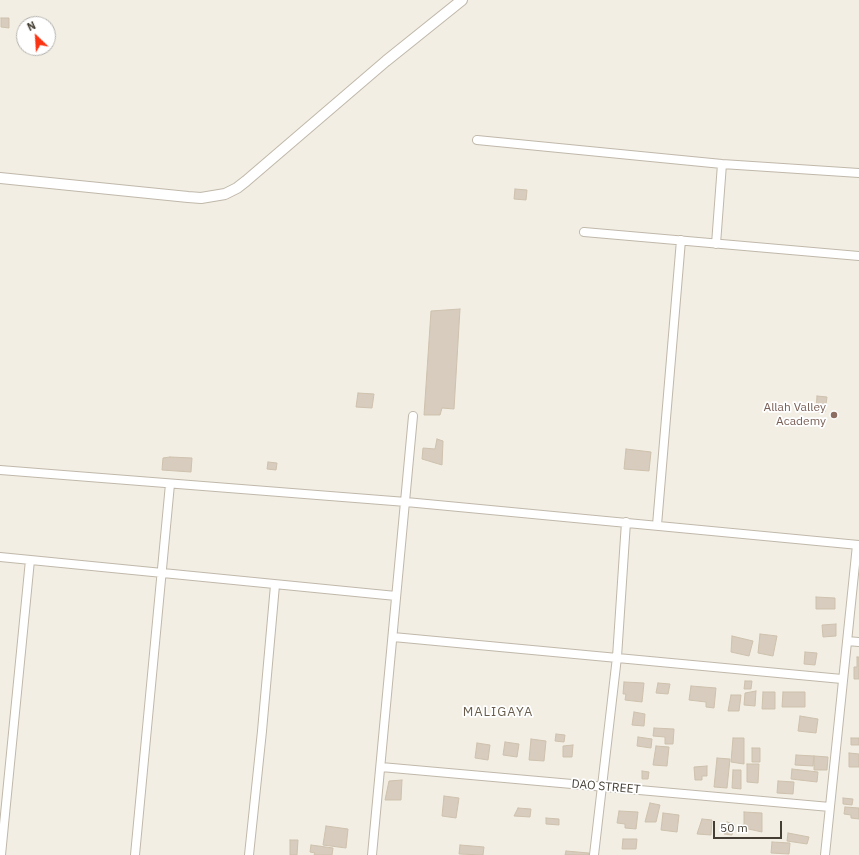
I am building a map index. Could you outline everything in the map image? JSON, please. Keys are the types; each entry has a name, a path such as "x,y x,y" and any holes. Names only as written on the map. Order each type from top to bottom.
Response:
{"street":[{"path":"0,178 201,198 225,194 237,188 246,181 386,61 462,0"},
{"path":"477,140 722,164 859,173"},
{"path":"716,244 722,164"},
{"path":"584,232 859,256"},
{"path":"657,525 681,240"},
{"path":"372,855 413,416"},
{"path":"0,470 406,502 858,545 842,679 826,855"},
{"path":"136,855 170,484"},
{"path":"594,855 604,787 617,657 626,522"},
{"path":"0,557 396,596"},
{"path":"1,855 30,560"},
{"path":"249,855 275,584"},
{"path":"393,637 842,679"},
{"path":"846,641 859,642"},
{"name":"DAO STREET","path":"381,767 830,807"}],"building":[{"path":"1,18 9,18 9,28 1,27"},
{"path":"515,189 527,190 526,200 514,199"},
{"path":"460,309 454,409 442,408 440,415 424,415 431,311"},
{"path":"358,393 374,394 372,408 356,407"},
{"path":"817,396 827,397 825,412 816,412"},
{"path":"437,439 443,441 442,465 422,459 423,448 435,449"},
{"path":"626,449 651,452 649,471 624,469"},
{"path":"163,458 192,458 191,472 162,470"},
{"path":"268,462 277,463 276,470 267,469"},
{"path":"816,597 835,598 835,609 816,609"},
{"path":"836,624 836,636 823,637 822,625"},
{"path":"760,634 777,636 773,656 758,653"},
{"path":"732,636 753,641 749,656 731,652"},
{"path":"805,652 817,653 815,665 804,664"},
{"path":"857,657 859,657 859,679 854,679 854,667 857,667"},
{"path":"745,681 752,681 751,689 744,689"},
{"path":"624,682 644,683 642,702 625,700 626,694 623,694"},
{"path":"658,683 670,684 668,694 656,693"},
{"path":"691,686 716,688 714,708 706,707 706,702 689,700"},
{"path":"756,691 755,706 744,705 745,693"},
{"path":"763,692 775,692 775,709 762,709"},
{"path":"783,692 805,692 805,707 782,707"},
{"path":"731,695 741,695 739,711 728,711"},
{"path":"634,712 645,714 644,726 632,725"},
{"path":"800,716 818,719 816,733 798,731"},
{"path":"654,728 674,729 673,744 665,744 665,737 653,736"},
{"path":"556,734 565,735 564,742 555,741"},
{"path":"638,737 652,739 651,748 637,746"},
{"path":"733,738 744,738 744,764 731,762"},
{"path":"851,738 859,738 859,745 851,745"},
{"path":"531,739 546,741 544,761 529,760"},
{"path":"505,742 519,744 517,757 503,755"},
{"path":"477,743 490,745 488,760 475,758"},
{"path":"573,745 572,757 563,757 563,746"},
{"path":"656,746 669,747 667,766 653,765"},
{"path":"752,748 760,748 760,762 752,762"},
{"path":"849,753 859,754 859,767 849,767"},
{"path":"796,755 814,756 813,766 795,765"},
{"path":"814,756 828,757 827,770 814,770"},
{"path":"717,758 730,759 727,788 714,787"},
{"path":"747,764 759,764 758,783 747,782"},
{"path":"707,766 707,776 702,776 702,780 695,780 694,767"},
{"path":"792,769 818,772 817,782 791,779"},
{"path":"733,770 741,770 741,789 732,788"},
{"path":"642,771 649,772 648,779 642,779"},
{"path":"402,780 401,800 385,800 389,781"},
{"path":"778,781 794,782 793,794 777,793"},
{"path":"444,796 459,798 456,818 442,816"},
{"path":"843,798 853,799 852,805 843,804"},
{"path":"650,803 660,805 656,822 645,822"},
{"path":"845,807 859,808 859,819 851,818 851,815 844,814"},
{"path":"518,808 531,809 530,817 514,816"},
{"path":"619,811 638,812 636,829 625,828 625,824 617,823"},
{"path":"744,812 762,813 762,832 744,828"},
{"path":"663,813 679,815 677,832 661,830"},
{"path":"546,818 559,819 559,825 546,824"},
{"path":"702,819 712,820 711,835 697,834"},
{"path":"727,822 734,824 732,835 724,834"},
{"path":"326,826 348,829 346,848 323,845"},
{"path":"788,833 809,837 807,844 787,841"},
{"path":"623,839 637,839 636,849 622,849"},
{"path":"290,840 298,840 297,855 290,855"},
{"path":"772,842 790,843 789,854 771,853"},
{"path":"311,845 333,848 332,855 314,855 315,853 310,852"},
{"path":"460,845 484,847 483,855 459,854"},
{"path":"566,851 589,853 589,855 565,855"}],"place":[{"name":"Allah Valley Academy","path":"834,415"}],"district":[{"name":"MALIGAYA","path":"498,712"}]}
